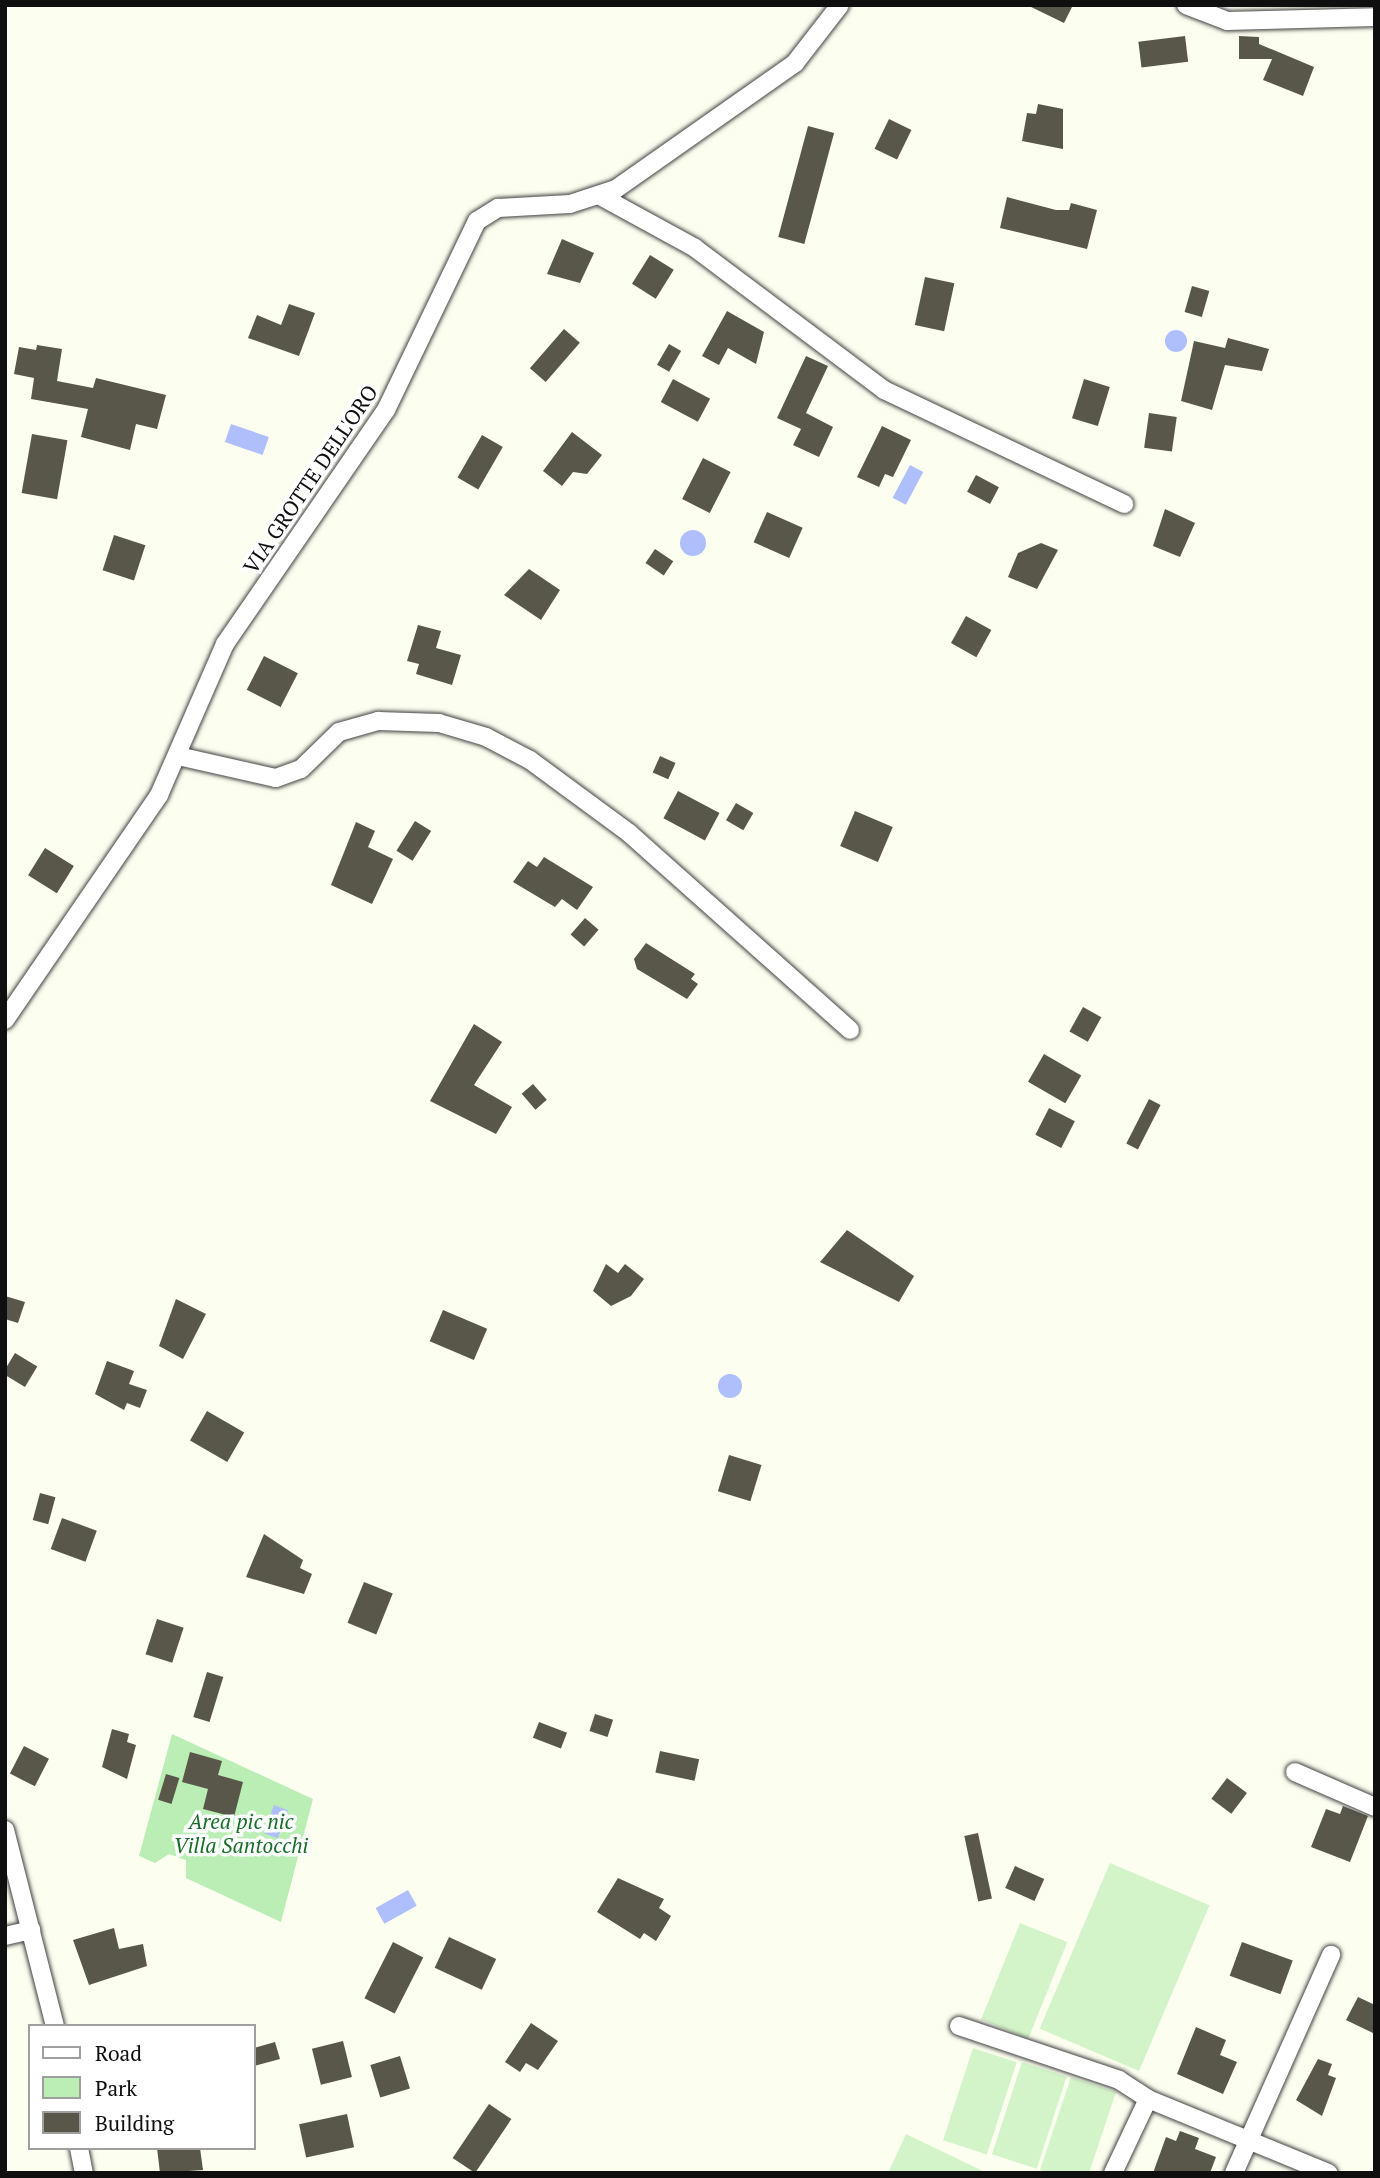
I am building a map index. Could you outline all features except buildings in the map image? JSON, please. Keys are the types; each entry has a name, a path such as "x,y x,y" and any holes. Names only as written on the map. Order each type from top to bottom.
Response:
{"street":[{"name":"VIA GROTTE DELL'ORO","path":"5,1020 159,795 178,756 217,657 386,410 477,220 498,208 602,197 795,63 840,5"},
{"path":"1186,5 1227,21 1375,17"},
{"path":"602,197 695,248 884,390 1124,504"},
{"path":"178,756 276,778 301,769 339,732 378,721 439,723 486,737 530,760 629,833 850,1030"},
{"path":"1295,1772 1375,1807"},
{"path":"5,1830 54,2024"},
{"path":"5,1936 31,1930"},
{"path":"1234,2173 1331,1955"},
{"path":"959,2025 1119,2080 1148,2099 1328,2173"},
{"path":"1113,2173 1148,2099"},
{"path":"79,2150 84,2173"}],"green space":[{"name":"Area pic nic Villa Santocchi","path":"172,1734 313,1799 281,1922 186,1878 186,1860 169,1854 155,1863 139,1856"},
{"path":"1110,1863 1209,1905 1139,2071 1040,2029"},
{"path":"1020,1923 1067,1942 1028,2039 981,2019"},
{"path":"973,2048 1017,2062 987,2154 943,2140"},
{"path":"1022,2062 1067,2077 1037,2169 992,2154"},
{"path":"1071,2077 1116,2092 1089,2173 1050,2173 1040,2170"},
{"path":"906,2134 987,2173 888,2173"}],"water":[{"path":"1176,330 1184,333 1187,341 1184,349 1176,352 1168,349 1165,341 1168,333"},
{"path":"231,424 269,437 263,455 225,442"},
{"path":"910,465 923,472 906,505 893,498"},
{"path":"693,530 702,534 706,543 702,552 693,556 684,552 680,543 684,534"},
{"path":"730,1374 739,1377 742,1386 739,1395 730,1398 721,1395 718,1386 721,1377"},
{"path":"274,1805 288,1810 278,1838 264,1833"},
{"path":"408,1890 417,1906 384,1924 376,1908"}]}
